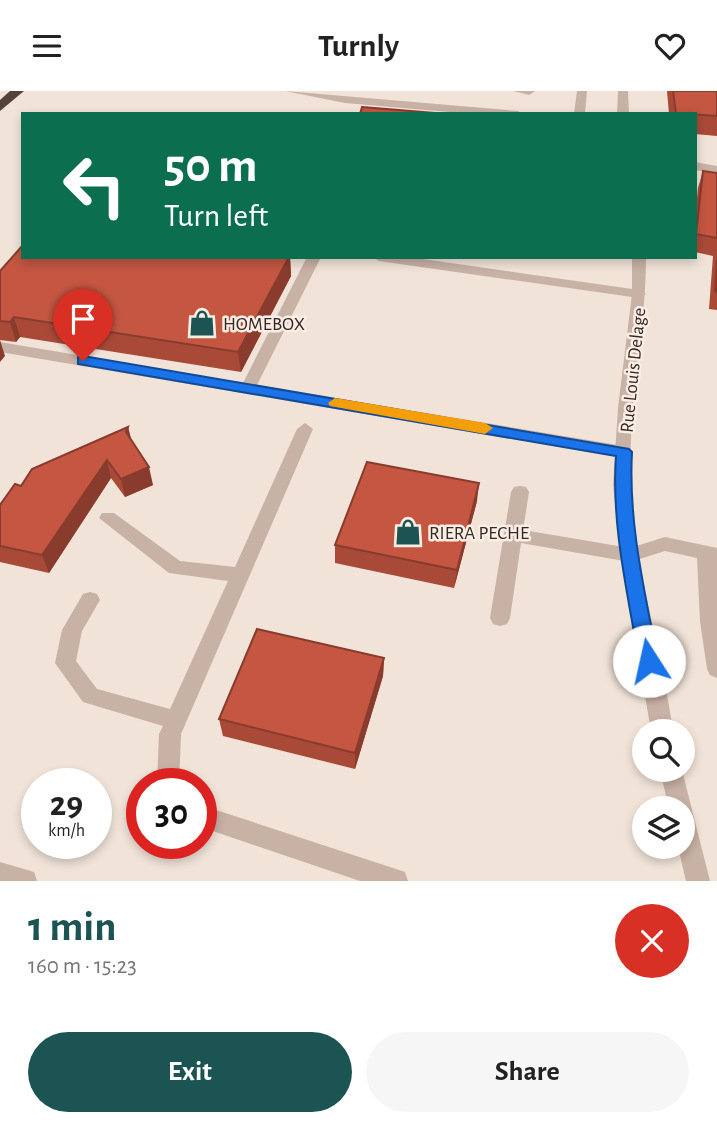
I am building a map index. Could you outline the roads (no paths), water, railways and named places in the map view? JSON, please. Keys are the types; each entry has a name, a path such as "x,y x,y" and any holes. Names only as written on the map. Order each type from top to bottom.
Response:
{"highway":[{"path":"0,107 18,91"}],"street":[{"path":"290,91 500,112"},
{"path":"579,112 582,91"},
{"path":"623,91 623,112"},
{"path":"697,166 717,170"},
{"path":"393,259 639,294"},
{"name":"Rue Louis Delage","path":"639,259 639,294 626,408 622,485 630,555 660,719"},
{"path":"248,388 304,265"},
{"path":"0,347 624,452"},
{"path":"169,768 170,734 305,429"},
{"path":"500,618 520,492"},
{"path":"108,518 176,568 242,575"},
{"path":"513,535 630,555 665,544 712,555 710,621 717,669"},
{"path":"90,600 72,630 65,663 90,696 176,720"},
{"path":"217,821 396,881"},
{"path":"693,859 698,881"},
{"path":"0,874 25,881"}],"place":[{"name":"HOMEBOX","path":"202,323"},
{"name":"RIERA PECHE","path":"408,532"}]}
